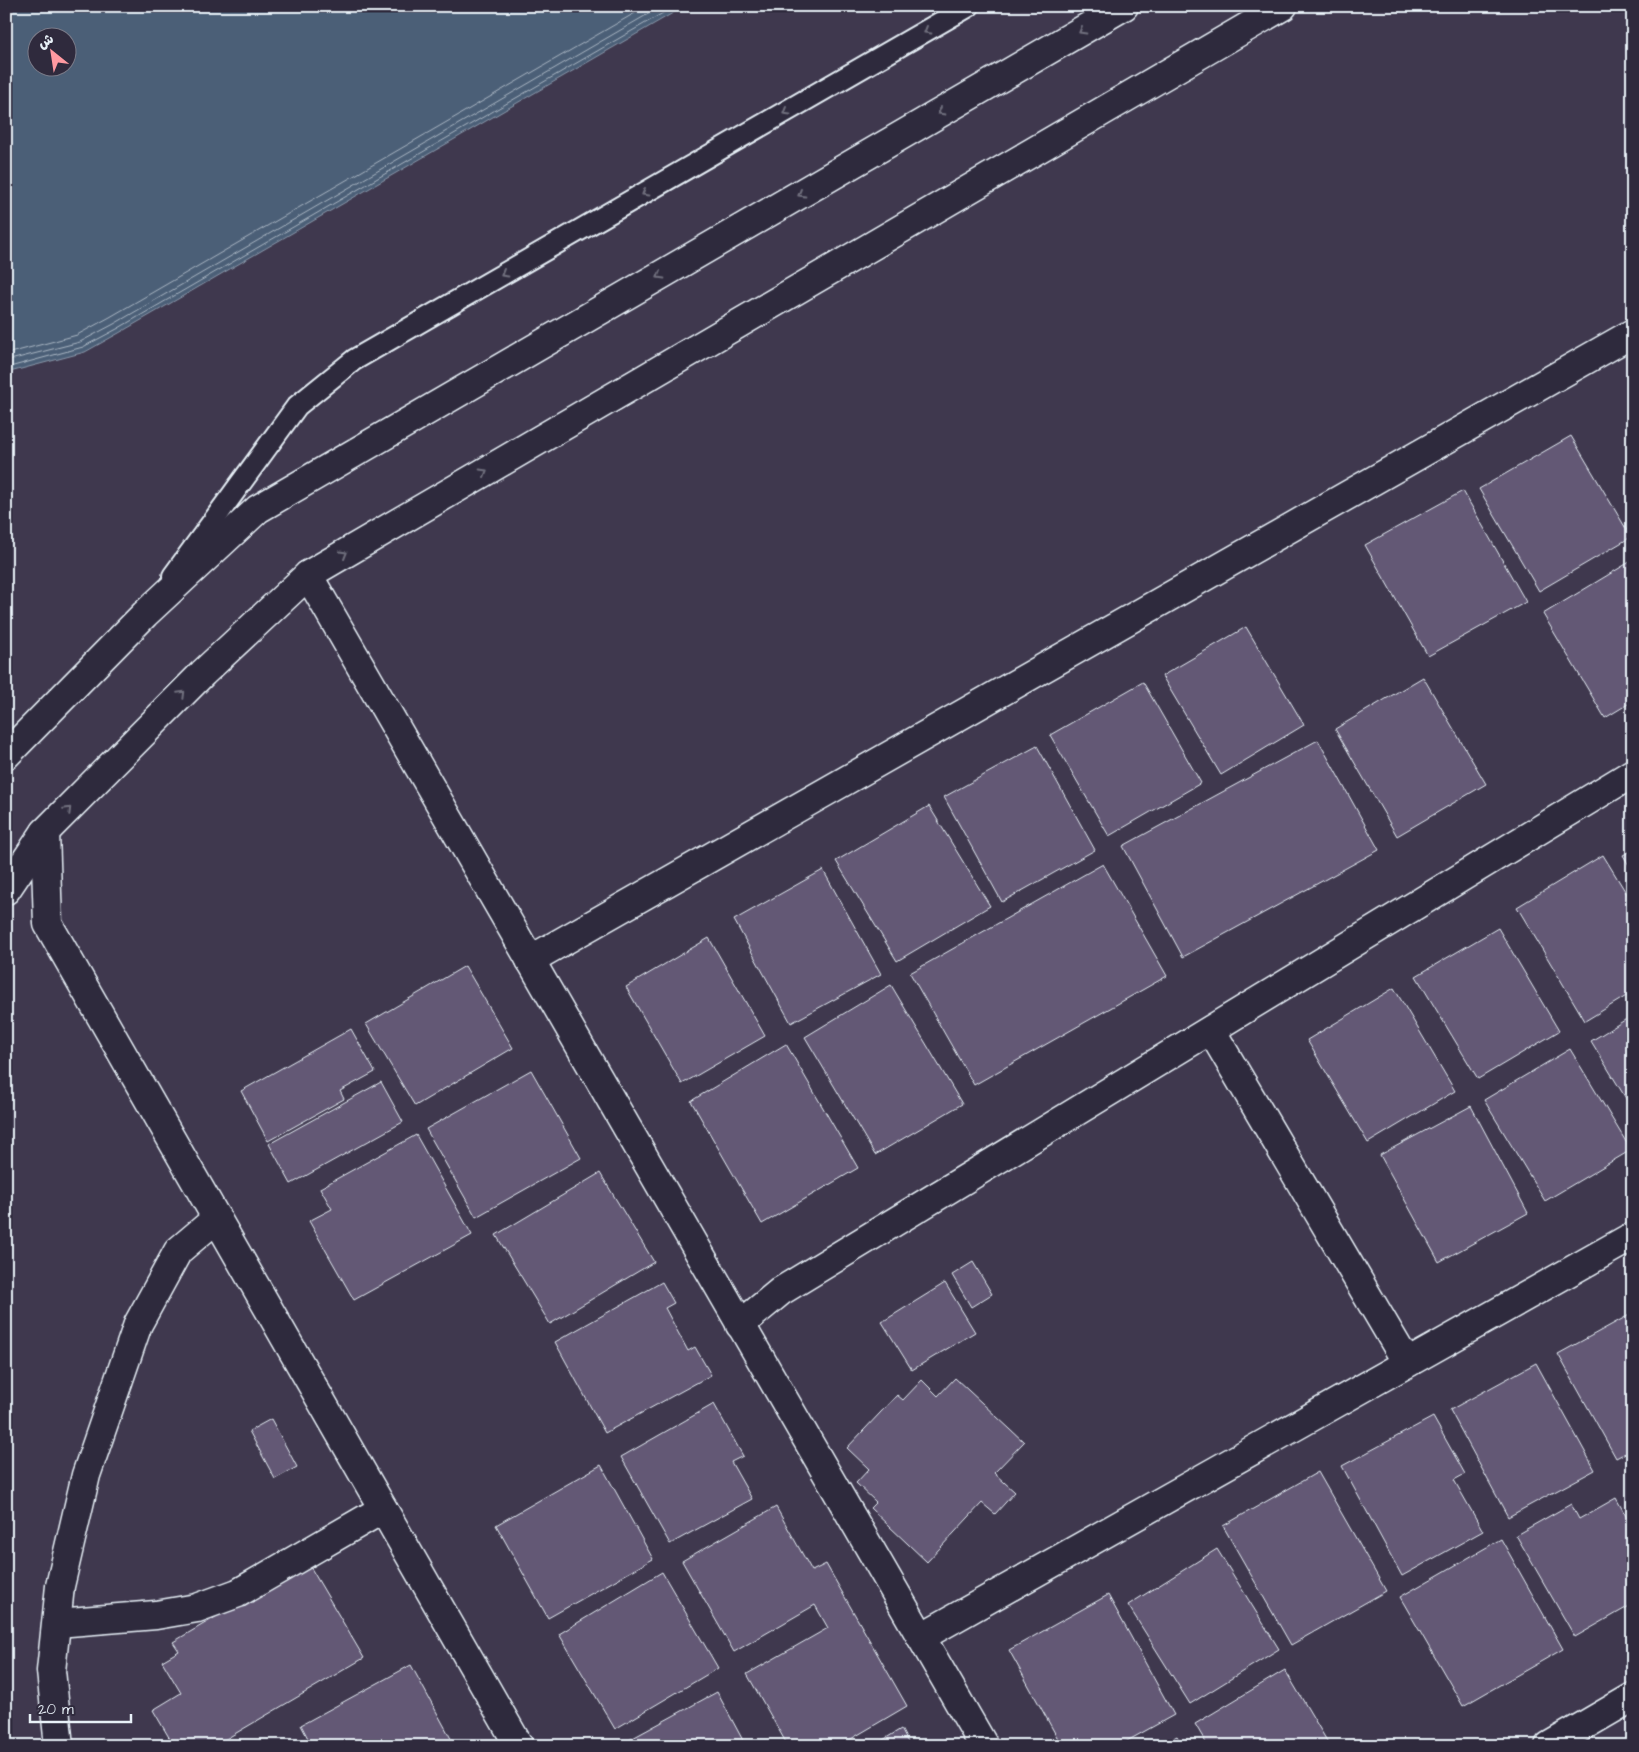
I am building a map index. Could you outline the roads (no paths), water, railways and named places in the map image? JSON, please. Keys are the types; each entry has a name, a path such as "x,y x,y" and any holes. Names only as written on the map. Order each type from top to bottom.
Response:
{"street":[{"path":"6,755 145,614 258,509 1124,6"},
{"path":"6,890 46,832 202,673 308,575 1283,6"},
{"path":"530,960 1633,333"},
{"path":"308,575 984,1746"},
{"path":"740,1325 781,1291 1633,773"},
{"path":"46,832 48,924 519,1746"},
{"path":"1211,1030 1407,1363"},
{"path":"59,1746 52,1671 60,1586 86,1475 138,1324 178,1251 217,1218"},
{"path":"921,1637 1633,1236"},
{"path":"57,1623 156,1615 197,1608 238,1592 384,1509"},
{"path":"1549,1746 1633,1697"}],"lane":[{"path":"145,614 297,406 354,360 969,6"}],"water":[{"path":"6,6 685,6 119,333 85,352 6,373"}]}
